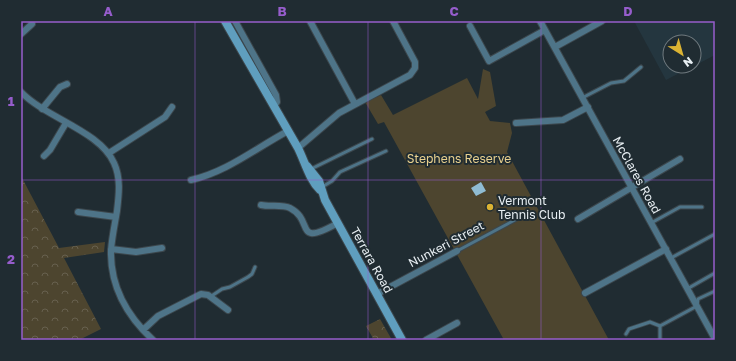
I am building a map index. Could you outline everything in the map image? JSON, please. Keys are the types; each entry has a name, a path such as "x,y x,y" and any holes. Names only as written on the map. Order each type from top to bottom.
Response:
{"main road":[{"name":"Terrara Road","path":"225,21 298,148 309,169 311,179 320,189 402,340"}],"street":[{"path":"236,21 276,95 277,102 274,106"},
{"path":"310,21 355,104"},
{"path":"298,148 339,113 410,75 415,68 415,62 393,21"},
{"name":"McClares Road","path":"540,21 715,339"},
{"path":"555,47 602,21"},
{"path":"21,34 32,24"},
{"path":"470,26 489,61 545,30"},
{"path":"42,109 60,87 67,84"},
{"path":"21,92 42,109 89,136 109,153 114,162 119,181 111,250 114,275 119,294 127,311 153,340"},
{"path":"516,123 563,120 588,107"},
{"path":"109,153 165,117 172,108"},
{"path":"44,156 50,150 66,123"},
{"path":"191,180 207,176 243,158 260,146 288,131"},
{"path":"578,219 680,159"},
{"path":"261,205 290,208 308,232 313,234 321,233 338,223"},
{"path":"78,212 116,217"},
{"path":"111,250 136,252 162,248"},
{"path":"585,293 666,249"},
{"name":"Nunkeri Street","path":"377,294 457,252"},
{"path":"145,331 158,316 194,296 201,294 210,297 228,310"},
{"path":"426,340 457,323"},
{"path":"145,331 148,340"}],"lane":[{"path":"582,98 611,83 624,81 641,67"},
{"path":"309,169 372,139"},
{"path":"320,189 332,181 340,172 386,151"},
{"path":"652,223 680,207 702,207"},
{"name":"Nunkeri Street","path":"457,252 526,214"},
{"path":"671,258 715,234"},
{"path":"210,297 222,289 230,287 248,277 252,274 256,267"},
{"path":"687,289 715,274"},
{"path":"660,326 697,306 698,299 715,291"},
{"path":"626,334 629,329 637,325 650,322 660,326"},
{"path":"660,326 660,340"}],"shaded area":[{"path":"634,21 715,21 715,55 702,62 702,34 662,34 662,73"},
{"path":"663,74 678,74 666,80"}],"green space":[{"name":"Stephens Reserve","path":"483,69 490,72 496,106 485,112 490,121 510,123 512,133 507,152 609,340 504,340 384,122 378,124 365,102 381,95 393,115 467,78 478,99"},
{"path":"21,176 59,248 105,242 104,252 64,258 101,329 79,340 21,340"},
{"path":"380,319 392,340 374,340 366,326"}],"building":[{"path":"481,182 486,191 476,196 471,188"}],"place":[{"name":"Vermont Tennis Club","path":"490,207"}]}
